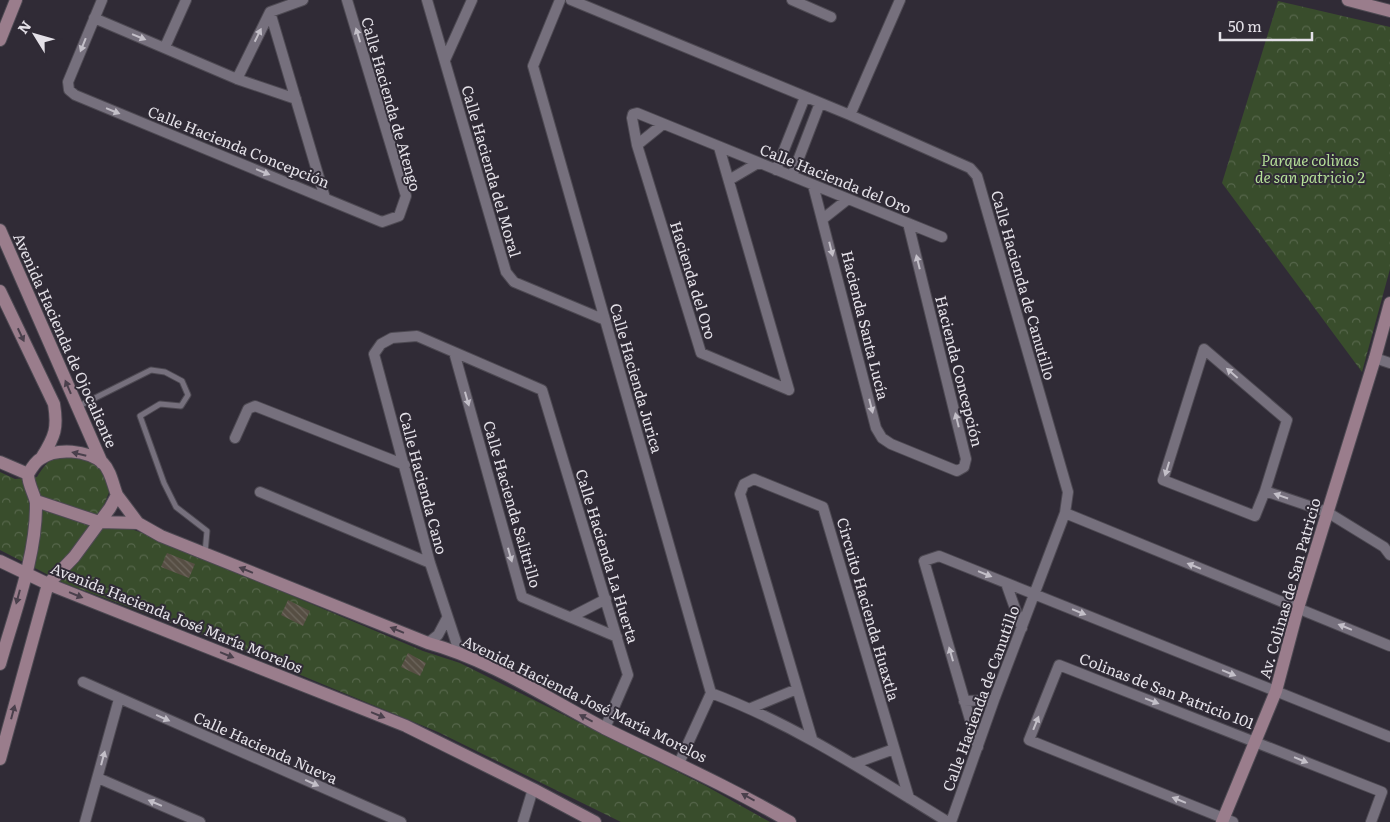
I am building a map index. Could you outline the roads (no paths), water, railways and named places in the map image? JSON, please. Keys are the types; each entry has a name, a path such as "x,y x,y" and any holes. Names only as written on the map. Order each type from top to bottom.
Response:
{"main road":[{"path":"1348,0 1390,12"},
{"path":"0,40 13,3"},
{"name":"Avenida Hacienda de Ojocaliente","path":"0,230 76,408 102,463 110,473 117,495"},
{"path":"0,291 54,404 57,425 52,442 28,474 28,485 36,501 31,550 1,656"},
{"name":"Av. Colinas de San Patricio","path":"1227,821 1276,691 1298,608 1327,512 1375,358 1387,327 1390,303"},
{"name":"Avenida Hacienda de Ojocaliente","path":"42,457 67,451 81,453 102,463"},
{"path":"0,462 28,474"},
{"path":"0,759 48,584 74,557 110,508 117,495"},
{"name":"Avenida Hacienda José María Morelos","path":"117,495 138,523 160,536 428,643 459,652 605,728 746,796 790,822"},
{"name":"Avenida Hacienda José María Morelos","path":"36,501 99,522 138,523"},
{"name":"Avenida Hacienda José María Morelos","path":"0,561 48,584 406,726 595,822"}],"street":[{"path":"102,0 94,18 237,78 296,99"},
{"path":"165,47 186,0"},
{"path":"237,78 270,12 303,0"},
{"name":"Calle Hacienda de Atengo","path":"347,0 406,196 400,216"},
{"name":"Calle Hacienda del Moral","path":"427,0 506,272 514,282 605,320"},
{"path":"445,60 472,0"},
{"name":"Calle Hacienda Jurica","path":"560,0 533,66 711,693"},
{"name":"Calle Hacienda de Canutillo","path":"571,0 850,115 970,168 977,176 1068,492 1065,513 950,822"},
{"path":"792,0 808,3 831,16"},
{"path":"850,115 900,0"},
{"path":"270,12 325,198"},
{"name":"Calle Hacienda Concepción","path":"94,18 68,82 69,90 74,96 382,222 400,216"},
{"path":"776,170 805,97"},
{"path":"792,176 820,103"},
{"name":"Hacienda del Oro","path":"638,113 719,147 789,390 701,354 637,144 632,118 633,114 638,113"},
{"path":"637,144 663,124"},
{"name":"Calle Hacienda del Oro","path":"719,147 942,237"},
{"path":"729,180 758,162"},
{"name":"Hacienda Santa Lucía","path":"814,185 824,218 876,428 882,438"},
{"path":"824,218 848,199"},
{"name":"Hacienda Concepción","path":"882,438 891,444 957,471 964,467 966,459 908,223"},
{"name":"Calle Hacienda Cano","path":"454,352 417,336 404,336 392,338 381,344 374,354 430,563 459,652"},
{"path":"1204,349 1286,420 1266,490 1255,516 1164,480 1204,349"},
{"name":"Calle Hacienda La Huerta","path":"454,352 542,390 628,675 605,728"},
{"name":"Calle Hacienda Salitrillo","path":"454,352 522,597 617,637"},
{"path":"1375,358 1390,363"},
{"path":"235,438 248,409 255,406 404,465"},
{"name":"Circuito Hacienda Huaxtla","path":"812,739 740,494 744,484 754,479 823,507 909,798"},
{"path":"1266,490 1327,512 1384,547 1390,555"},
{"path":"260,492 430,563"},
{"path":"1065,513 1390,646"},
{"path":"978,747 924,561 939,556 1390,737"},
{"path":"1006,583 1022,628"},
{"path":"571,618 606,599"},
{"path":"428,643 438,635 447,618"},
{"name":"Colinas de San Patricio 101","path":"1227,821 1029,740 1059,664 1256,741"},
{"name":"Calle Hacienda Nueva","path":"83,682 401,822"},
{"path":"751,708 797,689"},
{"path":"679,763 711,693 751,708 812,739 950,822"},
{"path":"85,822 119,698"},
{"path":"964,701 994,700"},
{"path":"1256,741 1382,792 1371,822"},
{"path":"853,764 894,749"},
{"path":"98,778 200,822"},
{"path":"523,822 533,789"}],"lane":[{"path":"76,408 151,370 165,372 182,381 188,395 181,406 160,404 140,416 164,483 176,507 207,531 205,554"}],"park label":[{"name":"Parque colinas de san patricio 2","path":"1310,168"}]}
